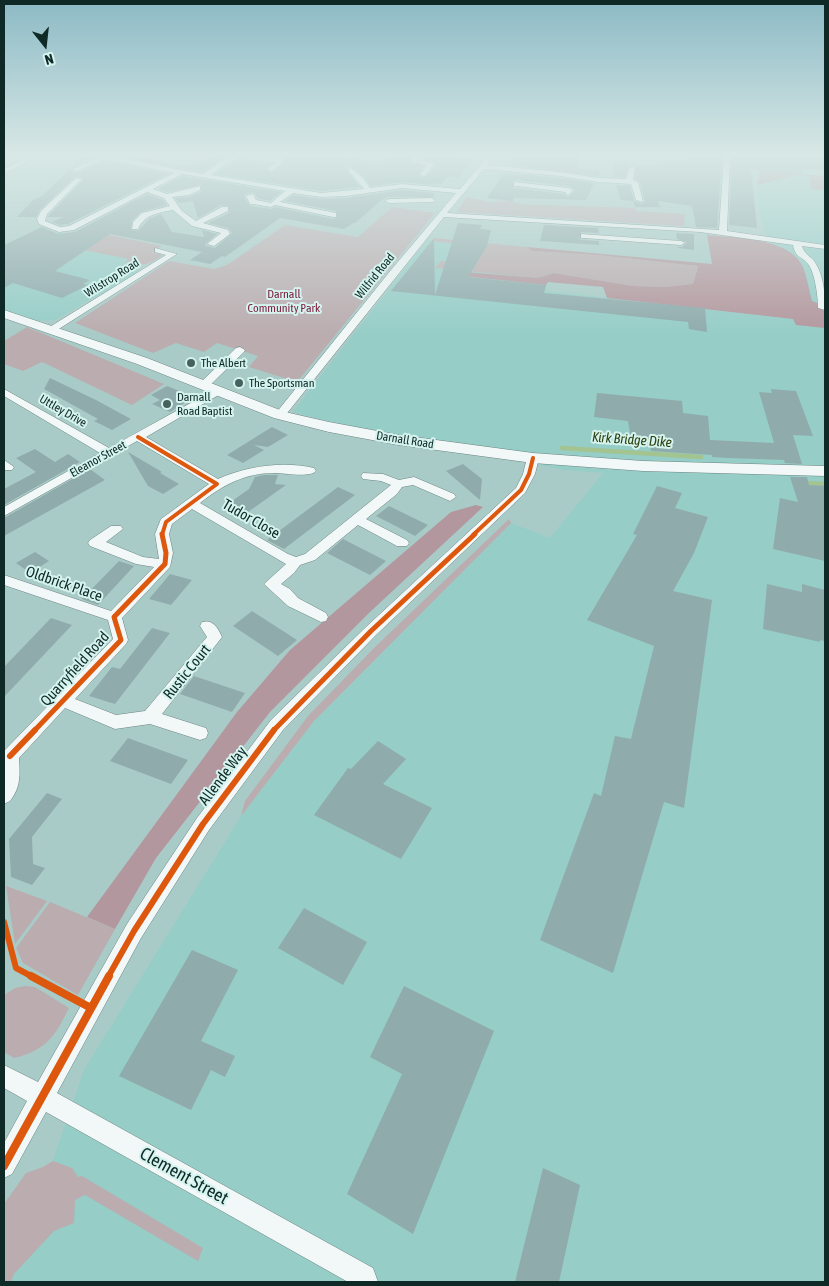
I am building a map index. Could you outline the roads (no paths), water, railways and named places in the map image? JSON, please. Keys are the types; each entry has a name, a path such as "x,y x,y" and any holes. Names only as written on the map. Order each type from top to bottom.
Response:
{"main road":[{"name":"Darnall Road","path":"4,314 142,361 280,415 328,427 399,440 533,458 643,466 825,471"}],"street":[{"path":"42,216 41,219 47,226 76,232"},
{"path":"66,230 95,216"},
{"path":"135,227 138,220 145,216"},
{"path":"181,216 195,224 225,232 226,234 223,237 211,244"},
{"path":"195,224 211,216"},
{"name":"Wilfrid Road","path":"280,415 441,216"},
{"path":"460,216 723,233 825,247"},
{"path":"723,233 724,216"},
{"path":"616,239 618,225"},
{"path":"584,236 681,243"},
{"path":"668,254 669,242"},
{"path":"797,243 799,253 812,263 824,293 824,308"},
{"name":"Wilstrop Road","path":"51,330 173,254 158,250"},
{"path":"203,386 240,350"},
{"name":"Eleanor Street","path":"4,512 218,391"},
{"name":"Uttley Drive","path":"4,392 109,453"},
{"path":"138,437 217,484"},
{"name":"Allende Way","path":"4,1166 134,931 203,824 277,725 371,631 521,490 529,474 533,458"},
{"path":"116,529 89,539 141,561 165,564 166,553 162,534 166,522 217,484 236,474 252,470 278,468 310,471"},
{"path":"367,476 383,478 398,484 414,481 450,497"},
{"path":"321,617 293,602 285,592 271,584 289,570 295,562 310,557 393,491 398,484"},
{"name":"Tudor Close","path":"191,503 283,557 295,562"},
{"path":"356,519 402,542"},
{"name":"Quarryfield Road","path":"7,755 64,701 121,640 114,616 165,564"},
{"name":"Oldbrick Place","path":"4,580 114,616"},
{"name":"Rustic Court","path":"150,717 215,637 207,626"},
{"name":"Rustic Court","path":"64,701 114,722 150,717 200,733"},
{"path":"4,796 10,789 12,780 7,755"},
{"name":"Clement Street","path":"4,1076 364,1280"}],"waterway":[{"name":"Kirk Bridge Dike","path":"562,448 701,457"},
{"name":"Kirk Bridge Dike","path":"804,483 825,484"}],"place":[{"name":"The Albert","path":"191,363"},
{"name":"The Sportsman","path":"239,383"},
{"name":"Darnall Road Baptist","path":"167,404"}],"park label":[{"name":"Darnall Community Park","path":"284,301"}]}
